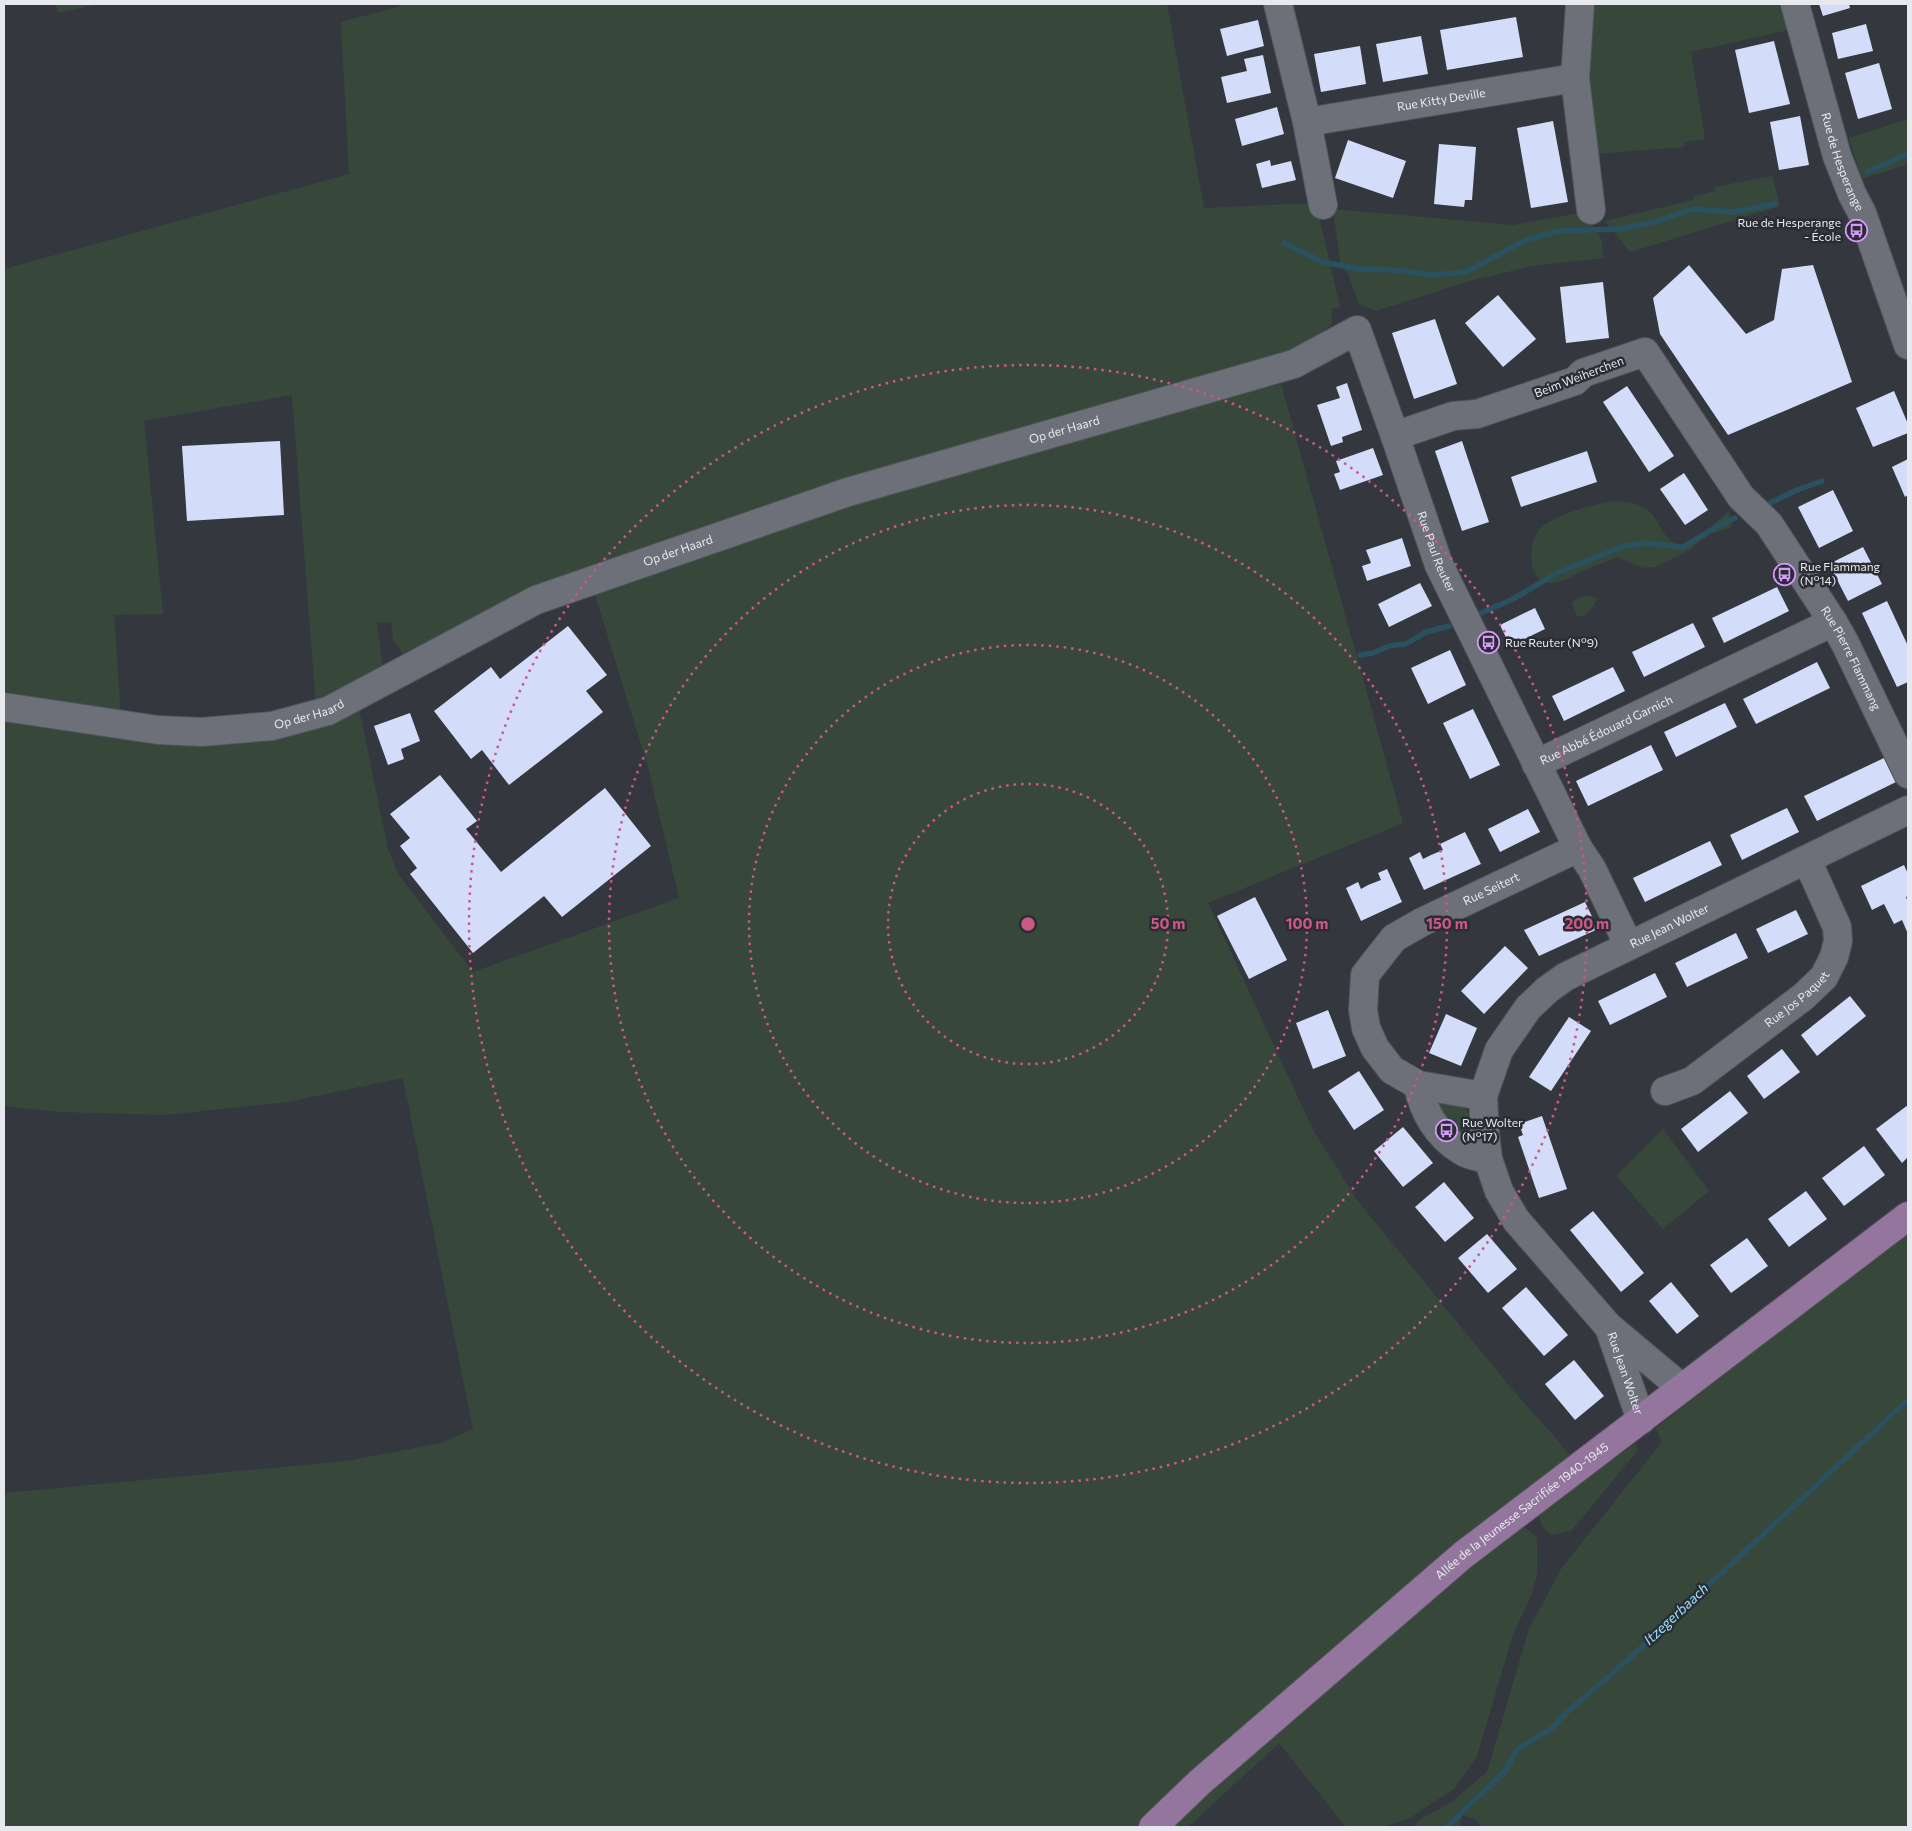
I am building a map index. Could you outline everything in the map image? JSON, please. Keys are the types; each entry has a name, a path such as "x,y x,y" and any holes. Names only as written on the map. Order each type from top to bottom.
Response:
{"main road":[{"name":"Allée de la Jeunesse Sacrifiée 1940-1945","path":"1153,1827 1200,1782 1463,1555 1908,1216"}],"street":[{"path":"1580,4 1575,78 1591,210"},
{"name":"Rue de Hesperange","path":"1795,4 1836,156 1862,213 1908,345"},
{"path":"1284,6 1323,205"},
{"name":"Rue Kitty Deville","path":"1307,122 1575,78"},
{"name":"Rue Paul Reuter","path":"1356,330 1439,565 1536,764"},
{"name":"Op der Haard","path":"4,707 158,730 202,732 272,726 328,711 536,600 848,492 1294,364 1356,330"},
{"name":"Beim Weiherchen","path":"1395,436 1453,416 1477,414 1575,381 1583,373 1645,352 1741,498 1769,524"},
{"name":"Rue Pierre Flammang","path":"1769,524 1845,643 1908,774"},
{"name":"Rue Abbé Édouard Garnich","path":"1629,946 1592,868 1578,848 1536,764 1833,622"},
{"name":"Rue Jean Wolter","path":"1682,1388 1608,1326 1516,1220 1499,1191 1488,1159 1484,1096 1499,1050 1528,1008 1547,990 1565,977 1908,810"},
{"name":"Rue Seitert","path":"1418,1085 1392,1070 1374,1048 1366,1028 1363,1010 1365,975 1394,938 1422,922 1578,848"},
{"name":"Rue Jos Paquet","path":"1665,1091 1692,1081 1803,997 1824,977 1834,957 1838,941 1837,927 1807,860"},
{"path":"1484,1096 1418,1085 1421,1101 1437,1131 1463,1152 1488,1159"},
{"name":"Rue Jean Wolter","path":"1608,1326 1641,1420"}],"green space":[{"path":"55,4 99,4 59,13"},
{"path":"402,4 1167,4 1204,208 1316,203 1340,307 1331,309 1332,325 1284,357 404,656 393,640 391,622 377,623 383,669 316,707 292,395 144,421 163,614 114,615 121,719 4,699 4,269 349,174 341,22"},
{"path":"1590,4 1780,4 1788,30 1691,52 1705,139 1684,142 1685,147 1593,154 1587,70"},
{"path":"1908,119 1908,164 1862,179 1849,138"},
{"path":"1772,176 1780,206 1630,252 1605,221 1693,200 1693,196 1715,191 1714,187"},
{"path":"1333,209 1513,225 1585,212 1602,241 1603,258 1532,266 1466,282 1376,311 1359,304 1347,271 1341,268"},
{"path":"1281,384 1403,823 1208,903 1313,1130 1357,1200 1511,1388 1574,1461 1513,1507 1525,1528 1537,1537 1537,1574 1532,1594 1513,1634 1477,1756 1455,1788 1411,1817 1385,1827 1346,1827 1279,1743 1188,1827 4,1827 4,1493 347,1461 441,1443 473,1429 403,1078 287,1102 165,1115 61,1112 4,1106 4,712 139,734 358,704 388,849 398,874 473,972 679,898 648,767 592,585 824,509 998,464 1004,456 1121,424"},
{"path":"1617,501 1634,504 1646,509 1668,538 1679,544 1685,544 1696,539 1729,511 1732,527 1710,534 1690,550 1655,567 1644,568 1617,557 1554,583 1542,581 1536,575 1531,559 1534,541 1541,528 1566,514 1599,504"},
{"path":"1590,595 1597,599 1594,605 1586,614 1580,617 1577,616 1572,604 1575,599"},
{"path":"1439,1102 1462,1105 1470,1115 1471,1142 1464,1145 1436,1105"},
{"path":"1663,1129 1709,1191 1663,1229 1616,1176"},
{"path":"1908,1231 1908,1827 1482,1827 1474,1818 1461,1815 1460,1827 1413,1827 1418,1821 1451,1802 1487,1772 1529,1629 1561,1569 1662,1442 1656,1428"},
{"path":"1636,1443 1637,1451 1571,1531 1551,1535 1544,1529 1538,1515"}],"building":[{"path":"1819,4 1849,4 1850,8 1823,16"},
{"path":"1516,17 1523,57 1447,70 1440,30"},
{"path":"1258,20 1264,46 1227,56 1220,29"},
{"path":"1866,24 1873,51 1838,59 1832,33"},
{"path":"1421,36 1428,74 1383,82 1376,44"},
{"path":"1774,41 1790,104 1749,113 1735,50"},
{"path":"1360,46 1366,84 1321,92 1314,54"},
{"path":"1263,55 1271,93 1227,103 1221,77 1247,71 1244,59"},
{"path":"1879,63 1892,109 1858,119 1845,73"},
{"path":"1277,107 1284,134 1242,146 1235,119"},
{"path":"1800,116 1809,165 1779,170 1770,122"},
{"path":"1553,121 1568,202 1531,208 1517,128"},
{"path":"1348,140 1406,161 1393,198 1335,178"},
{"path":"1439,144 1476,147 1472,200 1465,200 1464,207 1434,204"},
{"path":"1270,160 1271,166 1291,161 1296,180 1262,188 1256,164"},
{"path":"1689,265 1746,334 1774,320 1782,269 1813,265 1852,382 1728,435 1660,334 1653,298"},
{"path":"1603,282 1609,338 1566,343 1560,287"},
{"path":"1498,295 1536,339 1503,367 1465,323"},
{"path":"1435,319 1457,384 1414,399 1392,333"},
{"path":"1347,383 1362,430 1342,437 1343,442 1331,446 1317,405 1340,398 1336,387"},
{"path":"1627,386 1674,456 1649,472 1603,402"},
{"path":"1894,391 1908,424 1908,433 1873,447 1856,408"},
{"path":"280,441 284,515 187,521 182,446"},
{"path":"1462,441 1489,522 1462,531 1435,451"},
{"path":"1373,448 1383,475 1340,490 1334,474 1340,472 1336,461"},
{"path":"1587,451 1597,482 1521,507 1511,477"},
{"path":"1908,459 1908,495 1905,497 1892,467"},
{"path":"1684,473 1708,510 1685,525 1660,489"},
{"path":"1833,490 1853,531 1819,548 1798,507"},
{"path":"1402,538 1411,566 1367,581 1362,566 1371,563 1366,550"},
{"path":"1863,547 1882,584 1848,601 1829,564"},
{"path":"1420,583 1432,606 1389,627 1378,604"},
{"path":"1777,587 1789,611 1724,643 1712,618"},
{"path":"1887,601 1908,646 1908,682 1897,687 1862,613"},
{"path":"1535,608 1545,629 1510,646 1500,625"},
{"path":"1693,623 1705,647 1644,677 1632,652"},
{"path":"568,626 607,675 586,691 603,712 509,785 482,750 471,759 434,711 491,667 500,679"},
{"path":"1450,650 1466,685 1428,704 1411,668"},
{"path":"1817,662 1830,688 1756,724 1743,699"},
{"path":"1613,667 1625,691 1564,721 1552,696"},
{"path":"1725,703 1737,727 1676,757 1664,732"},
{"path":"1473,709 1500,765 1470,779 1443,723"},
{"path":"410,713 420,741 401,749 404,759 388,765 374,726"},
{"path":"1651,745 1663,770 1588,806 1576,781"},
{"path":"1884,758 1896,782 1817,821 1804,796"},
{"path":"440,775 477,821 466,829 501,872 605,788 651,846 562,917 544,896 473,953 410,874 417,868 400,846 410,838 390,814"},
{"path":"1787,808 1799,832 1742,860 1730,835"},
{"path":"1528,809 1540,832 1500,852 1488,829"},
{"path":"1465,832 1481,864 1424,890 1409,858 1420,852 1423,859 1443,850 1440,844"},
{"path":"1710,841 1722,865 1645,902 1633,878"},
{"path":"1904,865 1908,874 1908,896 1906,897 1908,902 1908,934 1902,920 1894,924 1884,904 1872,910 1861,886"},
{"path":"1387,869 1402,902 1361,921 1346,888 1358,882 1361,889 1381,880 1378,873"},
{"path":"1255,897 1287,960 1249,979 1217,916"},
{"path":"1585,902 1598,929 1539,956 1524,930"},
{"path":"1796,910 1808,934 1768,953 1756,929"},
{"path":"1736,933 1748,958 1687,987 1675,963"},
{"path":"1505,946 1528,968 1484,1014 1461,991"},
{"path":"1655,973 1667,997 1610,1025 1598,1001"},
{"path":"1850,996 1866,1016 1817,1056 1801,1035"},
{"path":"1328,1010 1346,1056 1313,1069 1296,1023"},
{"path":"1446,1014 1477,1028 1461,1066 1429,1053"},
{"path":"1569,1017 1591,1031 1551,1091 1529,1077"},
{"path":"1782,1049 1800,1072 1764,1099 1747,1076"},
{"path":"1359,1071 1384,1110 1354,1130 1328,1091"},
{"path":"1730,1091 1748,1113 1698,1152 1681,1129"},
{"path":"1908,1105 1908,1157 1902,1163 1876,1129"},
{"path":"1542,1116 1567,1189 1539,1198 1518,1137 1523,1135 1519,1124"},
{"path":"1403,1127 1433,1163 1403,1187 1374,1151"},
{"path":"1864,1146 1885,1175 1844,1206 1822,1178"},
{"path":"1444,1182 1474,1218 1445,1242 1415,1207"},
{"path":"1806,1191 1827,1219 1789,1247 1768,1219"},
{"path":"1593,1211 1644,1273 1621,1292 1570,1230"},
{"path":"1487,1234 1517,1269 1488,1293 1458,1258"},
{"path":"1747,1238 1768,1266 1731,1293 1710,1265"},
{"path":"1671,1282 1699,1316 1677,1334 1649,1301"},
{"path":"1526,1287 1568,1335 1544,1356 1502,1308"},
{"path":"1574,1360 1604,1396 1575,1420 1545,1384"}],"waterway":[{"path":"1867,172 1908,154"},
{"path":"1284,243 1323,262 1359,269 1394,270 1433,275 1465,272 1527,240 1559,231 1621,229 1658,221 1693,209 1731,212 1775,204"},
{"path":"1770,503 1822,481"},
{"path":"1481,613 1513,599 1557,573 1624,546 1644,543 1683,547 1735,518"},
{"path":"1360,655 1373,653 1389,646 1406,644 1426,632 1449,626"},
{"name":"Itzegerbaach","path":"1447,1827 1506,1770 1517,1750 1552,1728 1566,1713 1630,1658 1908,1400"}],"place":[{"name":"Rue de Hesperange - École","path":"1857,230"},
{"name":"Rue Flammang (N°14)","path":"1784,574"},
{"name":"Rue Reuter (N°9)","path":"1489,643"},
{"name":"Rue Wolter (N°17)","path":"1446,1130"}]}
